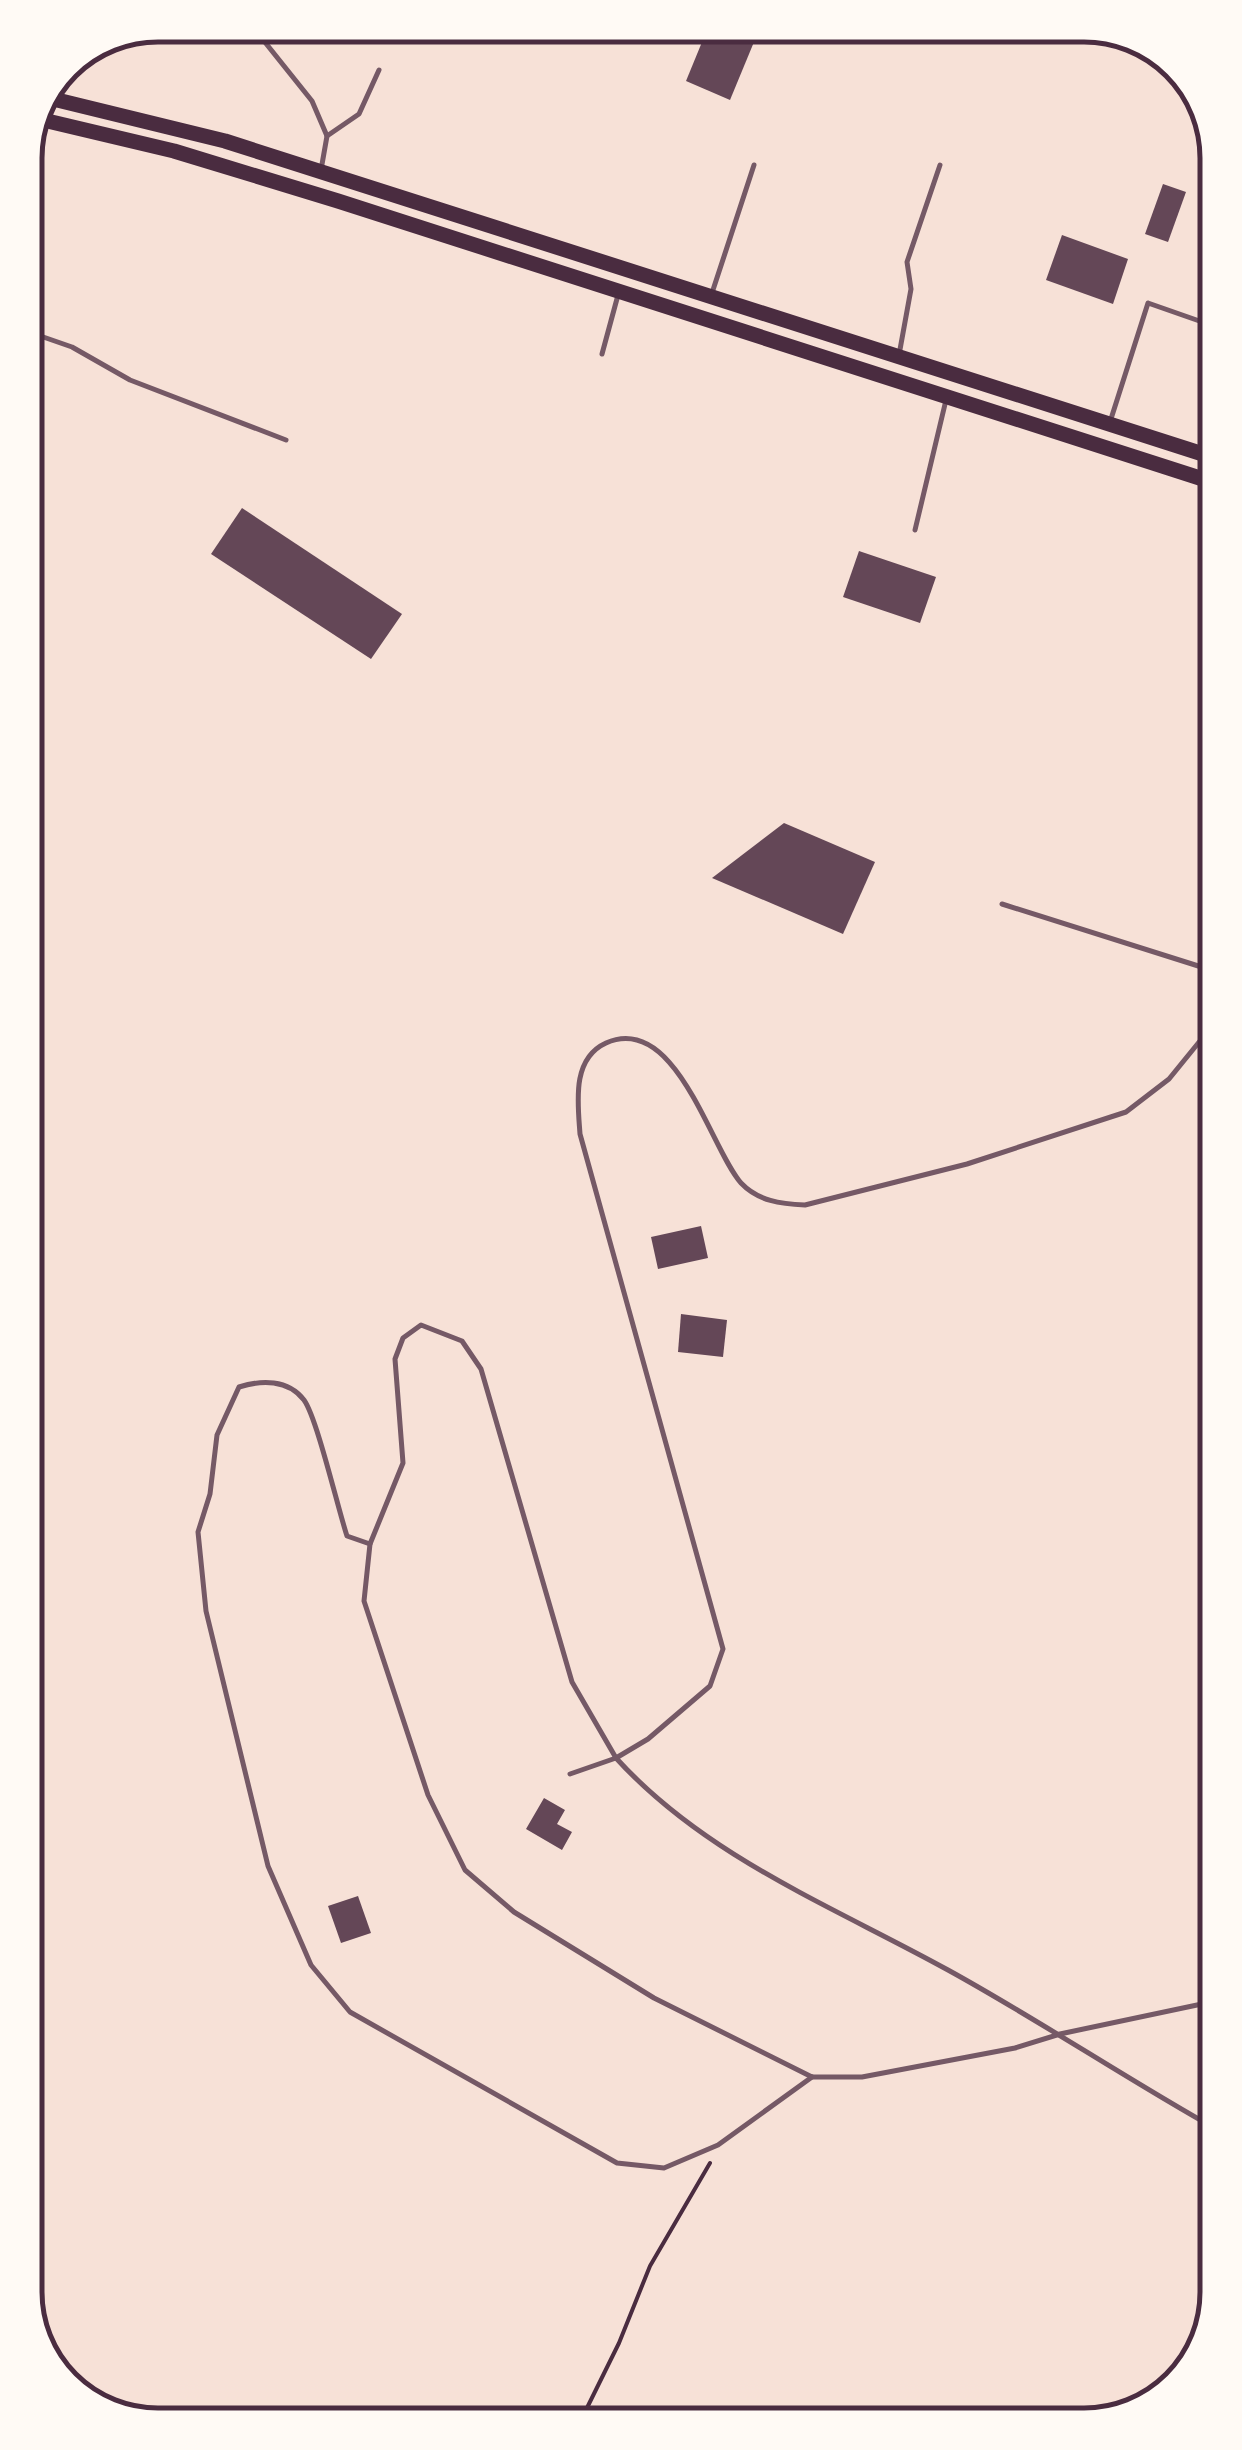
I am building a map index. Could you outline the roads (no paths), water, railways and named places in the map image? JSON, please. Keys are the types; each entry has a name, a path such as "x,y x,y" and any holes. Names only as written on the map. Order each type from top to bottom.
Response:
{"main road":[{"path":"58,100 225,142 321,171 1200,453"},
{"path":"49,121 174,151 1200,478"}],"lane":[{"path":"265,42 312,101 327,136 321,171"},
{"path":"327,136 360,114 379,70"},
{"path":"711,296 754,165"},
{"path":"898,358 911,289 908,262 940,165"},
{"path":"602,354 619,292"},
{"path":"1109,425 1148,303 1200,321"},
{"path":"43,337 72,347 130,380 286,440"},
{"path":"915,530 947,397"},
{"path":"1002,904 1200,966"},
{"path":"570,1774 616,1758 648,1739 710,1686 723,1649 580,1134 582,1068 606,1043 628,1040 650,1047 688,1085 738,1180 767,1199 805,1205 966,1164 1126,1112 1169,1079 1200,1041"},
{"path":"1200,2004 1060,2034 1016,2048 862,2078 812,2077 654,1998 514,1912 464,1870 428,1795 364,1601 370,1544 403,1463 395,1359 403,1338 421,1324 440,1329 462,1342 481,1369 572,1682 616,1758 656,1801 738,1859 1060,2034 1136,2084 1200,2119"},
{"path":"370,1544 347,1536 304,1400 280,1383 258,1380 239,1388 216,1435 210,1494 198,1532 206,1610 268,1866 310,1965 350,2012 616,2163 664,2168 718,2145 812,2077"}]}
